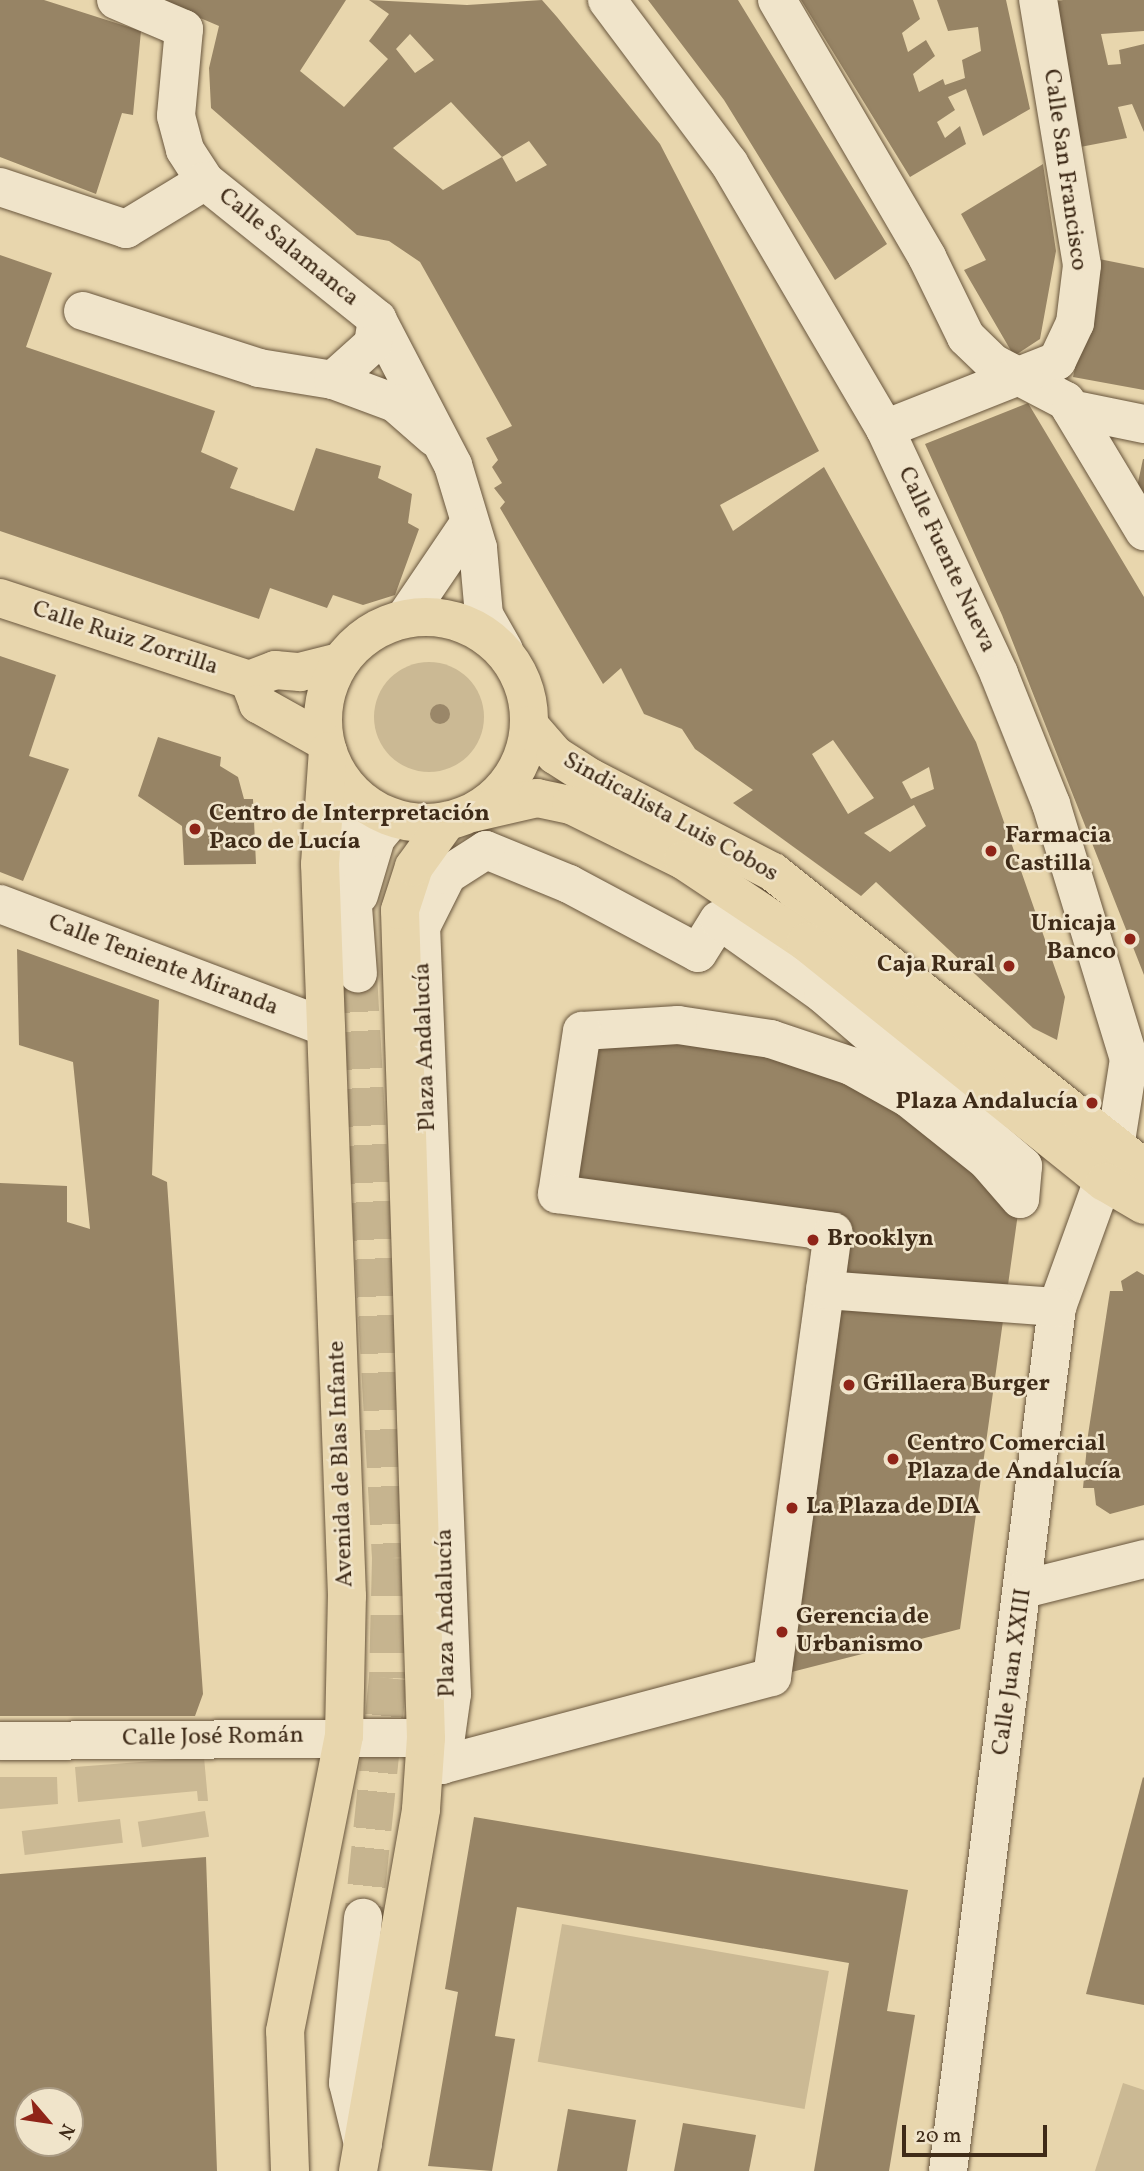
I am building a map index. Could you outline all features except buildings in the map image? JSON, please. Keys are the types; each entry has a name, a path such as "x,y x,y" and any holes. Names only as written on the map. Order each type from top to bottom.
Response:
{"main road":[{"name":"Calle Ruiz Zorrilla","path":"0,598 249,680 275,670 300,672 339,663"},
{"path":"360,2158 421,1809 426,1738 400,910 414,867 459,817 512,776 529,725 527,698 503,650 458,621 405,618 357,642 339,663 327,687 328,753 368,807 393,818 459,817"},
{"name":"Calle Ruiz Zorrilla","path":"249,680 258,704 328,753"},
{"name":"Sindicalista Luis Cobos","path":"529,725 555,755 591,778 773,872 1127,1160 1144,1205"},
{"name":"Avenida de Blas Infante","path":"290,2171 285,2031 344,1736 347,1596 320,864 328,753"},
{"name":"Sindicalista Luis Cobos","path":"459,817 529,799 572,805 683,860 1127,1160"}],"street":[{"name":"Calle Salamanca","path":"116,0 184,29 176,116 185,150 205,181 376,319 447,450 468,525 478,548 484,615 503,650"},
{"name":"Calle Fuente Nueva","path":"607,0 729,163 885,429 999,674 1088,919 1129,1059 1127,1160"},
{"path":"776,0 927,257 966,337 1022,380 1049,390 1071,409 1144,531"},
{"name":"Calle San Francisco","path":"885,429 1022,380 1057,362 1075,323 1082,265 1038,0"},
{"path":"0,187 127,229 205,181"},
{"path":"83,311 259,368 333,380 395,403 447,450"},
{"path":"333,380 373,344 376,319"},
{"path":"1071,409 1144,424"},
{"path":"405,618 468,525"},
{"path":"328,753 346,811 346,879 355,907 358,974"},
{"path":"355,907 376,838 393,818"},
{"name":"Plaza Andalucía","path":"486,850 569,884 698,953 719,920 842,1009 1023,1166 1020,1199 987,1161 908,1098 850,1066 771,1039 678,1025 582,1031 557,1194 833,1232 825,1290 772,1677 442,1765 452,1694 421,927 447,875 486,850"},
{"name":"Calle Teniente Miranda","path":"0,904 326,1027"},
{"name":"Calle Juan XXIII","path":"948,2171 1058,1307 1127,1160"},
{"path":"825,1290 1058,1307"},
{"path":"1024,1589 1144,1559"},
{"name":"Calle José Román","path":"0,1741 344,1736 426,1738"},
{"path":"360,2158 348,2083 363,1918"}],"shaded area":[{"path":"429,662 450,667 468,678 479,696 484,717 479,738 468,756 450,767 429,772 408,767 390,756 379,738 374,717 379,696 390,678 408,667"},
{"path":"204,1757 208,1801 198,1801 197,1791 78,1802 75,1767"},
{"path":"0,1777 57,1777 58,1804 0,1809"},
{"path":"205,1811 209,1837 142,1847 138,1822"},
{"path":"120,1819 123,1843 25,1855 22,1831"},
{"path":"562,1924 829,1971 805,2109 538,2062"},
{"path":"1123,2083 1144,2090 1144,2171 1095,2171"}],"tunnel":[{"path":"358,974 391,1558 388,1678 363,1918"}],"place":[{"name":"Centro de Interpretación Paco de Lucía","path":"195,829"},
{"name":"Farmacia Castilla","path":"991,851"},
{"name":"Unicaja Banco","path":"1130,939"},
{"name":"Caja Rural","path":"1009,966"},
{"name":"Plaza Andalucía","path":"1092,1103"},
{"name":"Brooklyn","path":"813,1240"},
{"name":"Grillaera Burger","path":"849,1385"},
{"name":"Centro Comercial Plaza de Andalucía","path":"893,1459"},
{"name":"La Plaza de DIA","path":"792,1508"},
{"name":"Gerencia de Urbanismo","path":"782,1632"}]}
